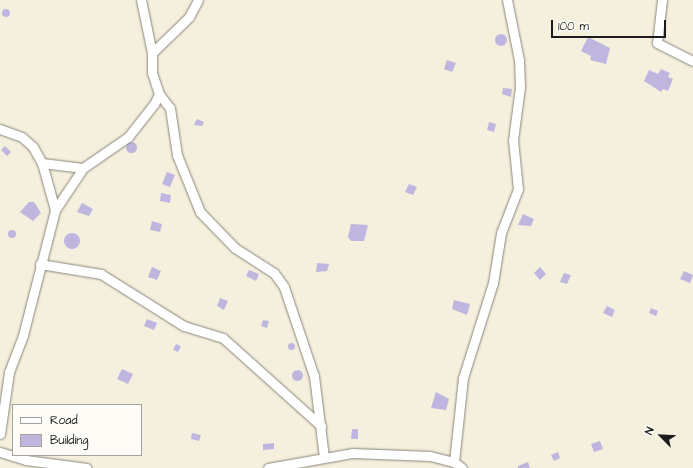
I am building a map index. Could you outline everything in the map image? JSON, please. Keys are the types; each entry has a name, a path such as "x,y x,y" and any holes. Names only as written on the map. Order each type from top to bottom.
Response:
{"street":[{"path":"141,0 152,53 152,73 159,94 170,108 178,155 200,212 235,248 281,280 314,376 324,457"},
{"path":"152,53 189,17 198,0"},
{"path":"454,462 463,378 493,283 501,233 518,189 513,140 520,88 519,60 507,0"},
{"path":"662,0 657,43 693,61"},
{"path":"0,434 8,372 23,335 55,210 83,168 128,137 159,94"},
{"path":"0,129 28,141 42,163 55,210"},
{"path":"42,163 83,168"},
{"path":"40,264 101,274 184,326 222,338 321,426"},
{"path":"0,452 12,456"},
{"path":"268,468 352,453 423,456 454,462 462,468"},
{"path":"13,456 26,460 86,468"}],"building":[{"path":"4,9 8,9 10,13 8,17 4,17 2,15 2,11"},
{"path":"503,34 506,35 506,45 499,46 496,45 495,38 496,35"},
{"path":"588,37 610,48 606,64 590,60 591,56 581,51"},
{"path":"447,60 456,63 452,72 444,69"},
{"path":"661,69 670,73 668,77 673,79 668,91 663,89 661,92 644,81 649,70 658,74"},
{"path":"503,88 512,89 511,97 502,94"},
{"path":"197,119 204,122 202,126 194,125"},
{"path":"489,122 496,124 494,132 487,130"},
{"path":"131,141 135,143 137,147 135,151 131,153 127,151 125,147 127,143"},
{"path":"5,146 11,152 7,156 1,150"},
{"path":"167,172 175,175 170,187 162,184"},
{"path":"409,184 417,187 413,195 405,192"},
{"path":"161,193 171,195 170,203 160,201"},
{"path":"29,202 34,202 41,213 33,221 20,212"},
{"path":"82,203 93,209 89,216 77,212"},
{"path":"523,214 534,219 531,226 518,225"},
{"path":"152,221 162,224 160,232 150,230"},
{"path":"351,224 368,225 364,241 351,241 348,237"},
{"path":"10,230 14,230 16,234 14,238 10,238 8,236 8,232"},
{"path":"69,233 75,233 80,238 78,247 75,249 69,249 64,244 64,238"},
{"path":"317,263 329,264 327,271 316,272"},
{"path":"152,267 161,271 157,280 148,277"},
{"path":"540,267 546,274 540,280 534,273"},
{"path":"249,270 259,274 256,281 246,276"},
{"path":"684,271 693,275 690,283 680,279"},
{"path":"564,273 571,275 567,284 560,282"},
{"path":"220,298 228,301 224,310 217,306"},
{"path":"454,300 470,304 467,315 452,309"},
{"path":"607,306 615,310 612,317 603,313"},
{"path":"651,308 658,311 656,316 649,313"},
{"path":"147,319 157,323 154,330 144,326"},
{"path":"263,320 269,321 267,328 261,326"},
{"path":"291,342 294,343 294,349 291,350 288,349 287,346 288,343"},
{"path":"176,344 181,346 178,352 173,350"},
{"path":"122,369 133,374 128,384 117,379"},
{"path":"297,369 301,371 303,375 301,379 297,381 293,379 291,375 293,371"},
{"path":"436,392 449,399 446,410 431,408"},
{"path":"352,429 358,429 358,439 351,439"},
{"path":"192,433 201,435 199,441 191,439"},
{"path":"600,441 603,449 594,452 591,444"},
{"path":"274,443 274,449 263,450 263,444"},
{"path":"558,452 560,458 554,461 551,455"},
{"path":"528,462 530,468 518,468 518,466"}]}
